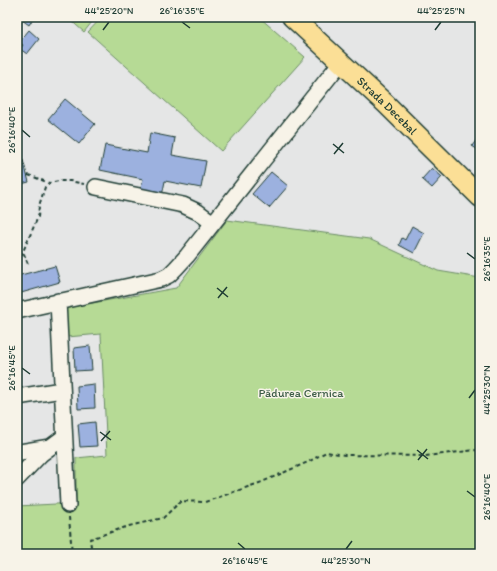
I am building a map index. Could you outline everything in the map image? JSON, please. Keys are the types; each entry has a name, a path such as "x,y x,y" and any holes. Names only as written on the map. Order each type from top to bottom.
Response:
{"main road":[{"name":"Strada Decebal","path":"292,17 386,104 480,197"}],"lane":[{"path":"17,311 161,279 169,275 213,223 341,62"},
{"path":"96,187 183,206 198,212 213,223"},
{"path":"58,301 68,505"},
{"path":"17,396 62,390"},
{"path":"17,479 41,454 64,437"},
{"path":"20,452 52,446"}],"path":[{"path":"28,175 49,183 70,181 96,187"},
{"path":"21,256 38,217 38,206 42,193 49,183"},
{"path":"17,257 24,254 28,264"},
{"path":"92,554 90,539 129,526 162,518 182,501 205,502 262,482 308,462 326,452 345,455 426,456 476,450 480,452"},
{"path":"68,505 72,554"}],"green space":[{"path":"67,17 96,17 84,32"},
{"path":"102,17 259,17 305,57 221,151 88,32"},
{"name":"Pădurea Cernica","path":"227,220 369,239 438,271 480,278 480,554 17,554 17,506 76,503 76,458 107,455 101,334 67,337 65,308 176,288"}],"building":[{"path":"18,17 34,17 29,25"},
{"path":"29,30 39,39 27,54 20,49 23,45 19,42"},
{"path":"65,99 95,124 79,144 48,119"},
{"path":"150,133 175,138 172,155 206,161 201,188 165,181 162,196 140,192 143,179 100,170 105,145 147,153"},
{"path":"480,135 480,151 472,146"},
{"path":"23,160 29,182 17,185 17,162"},
{"path":"432,168 442,177 432,188 422,179"},
{"path":"271,172 288,186 269,208 252,194"},
{"path":"412,226 424,233 414,253 399,245 402,238 405,240"},
{"path":"55,266 60,282 21,293 17,276"},
{"path":"90,346 92,370 75,371 74,348"},
{"path":"94,384 95,408 78,409 77,386"},
{"path":"95,422 97,446 80,447 78,424"}]}
